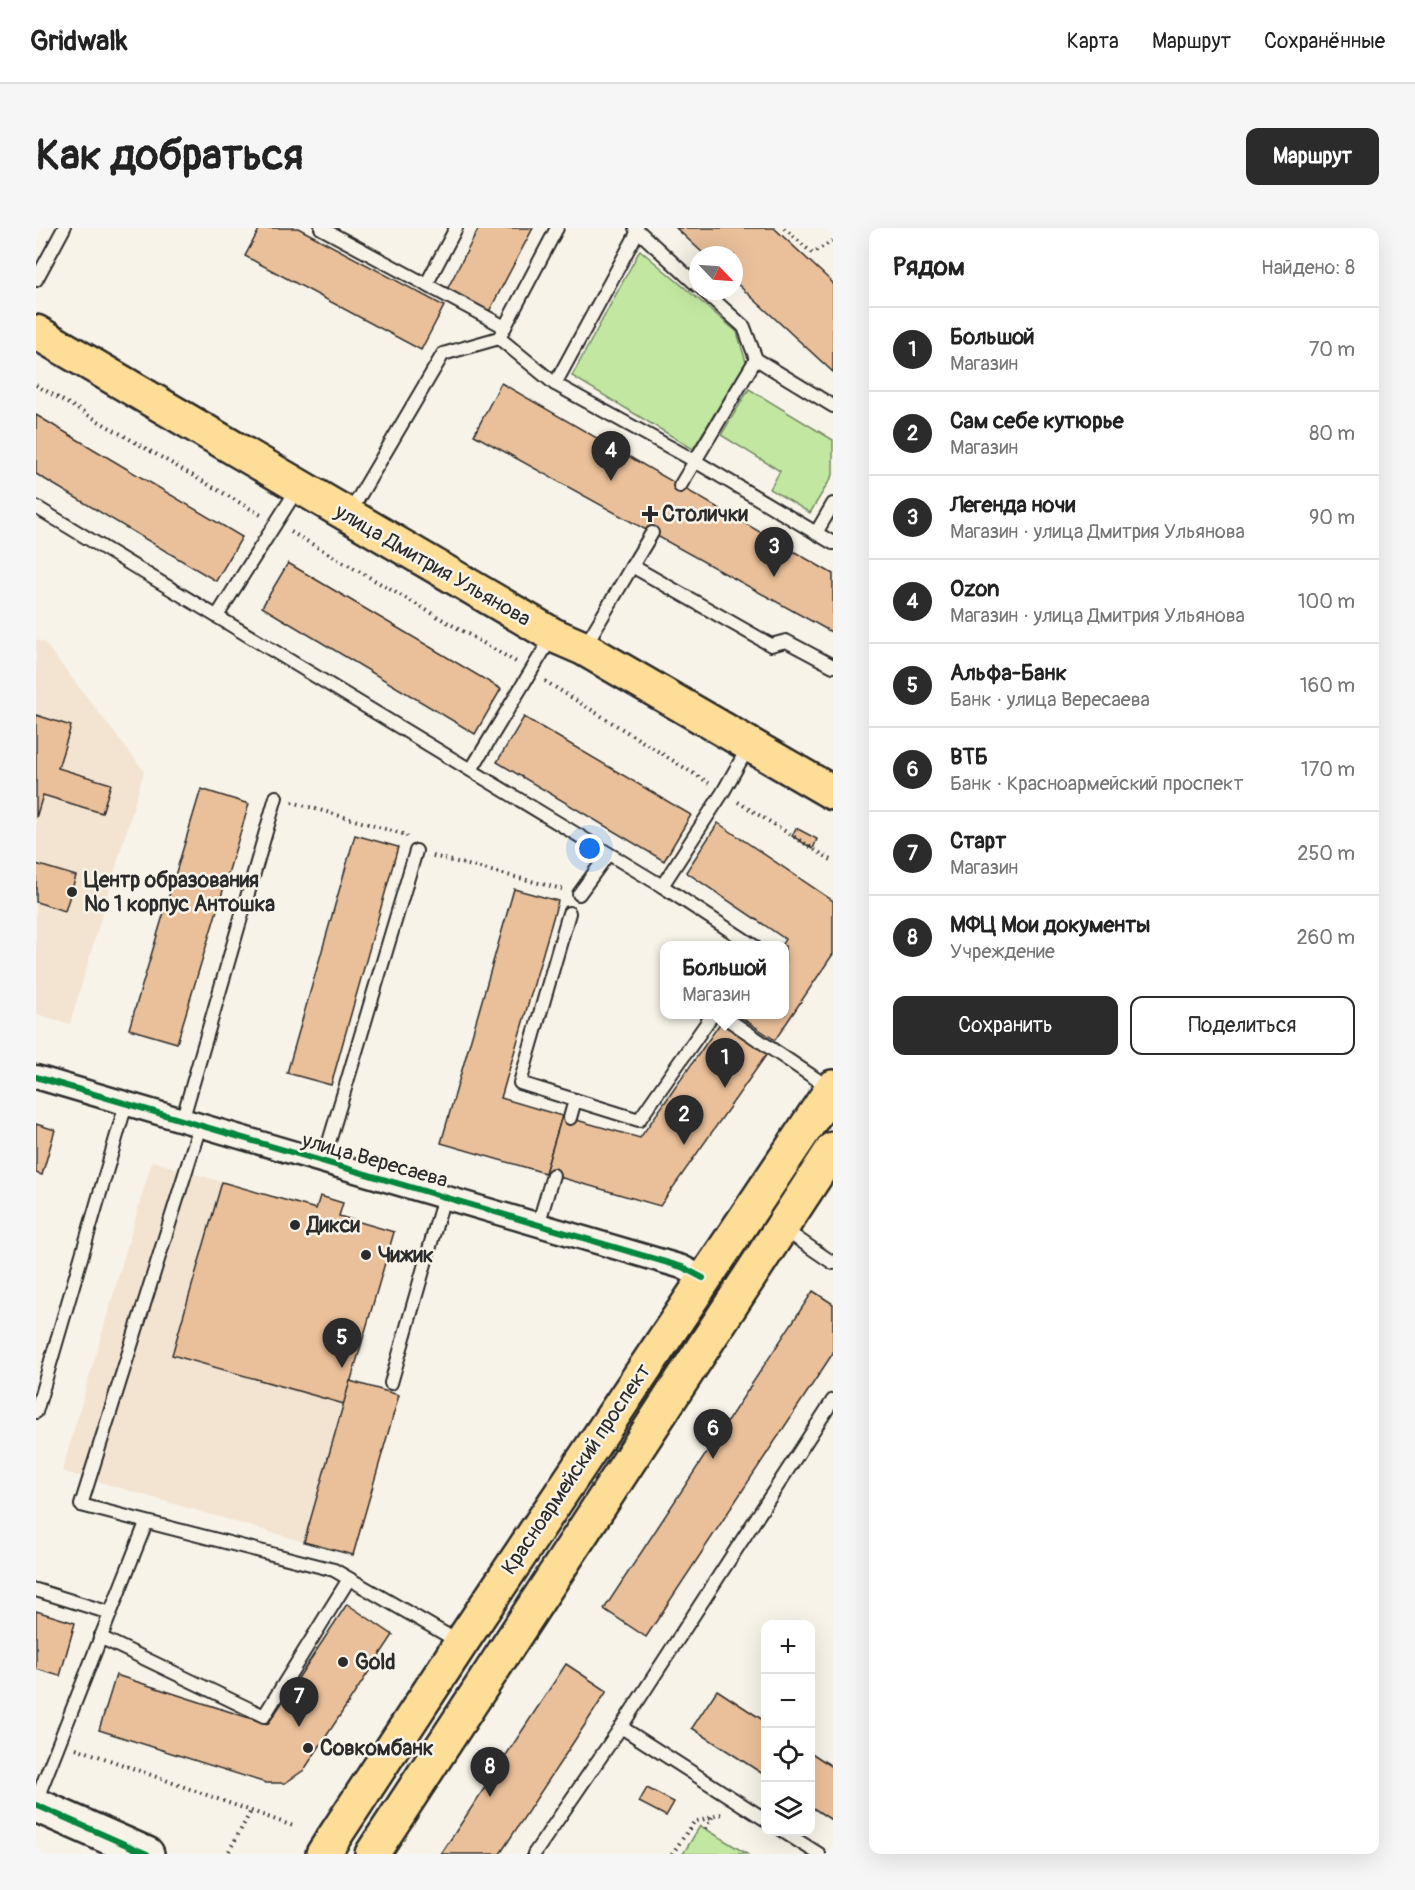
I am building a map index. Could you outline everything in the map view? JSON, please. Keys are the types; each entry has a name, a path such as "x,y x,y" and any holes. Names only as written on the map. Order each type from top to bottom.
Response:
{"main road":[{"name":"улица Дмитрия Ульянова","path":"36,332 553,635 583,648 833,793"},
{"name":"Красноармейский проспект","path":"323,1854 703,1278 832,1088"},
{"name":"Красноармейский проспект","path":"372,1854 833,1149"}],"street":[{"name":"улица Вересаева","path":"36,1077 682,1267 703,1278"},
{"path":"36,1803 147,1854"}],"lane":[{"path":"36,280 64,228"},
{"path":"321,228 426,285 502,333 555,384 695,461 833,543"},
{"path":"426,285 456,228"},
{"path":"348,515 443,354 502,333 557,228"},
{"path":"555,384 637,229 689,278"},
{"path":"714,300 744,327 756,359 833,406"},
{"path":"681,486 756,359"},
{"path":"217,616 299,486"},
{"path":"816,533 833,504"},
{"path":"36,507 662,886 748,941"},
{"path":"583,648 652,533"},
{"path":"632,566 771,645 786,640 833,666"},
{"path":"471,770 553,635"},
{"path":"662,886 723,792 750,745"},
{"path":"276,797 191,1123 81,1505 334,1570 461,1643"},
{"path":"323,1162 416,851"},
{"path":"579,894 608,854"},
{"path":"569,913 519,1083 639,1120 710,1019"},
{"path":"728,1019 832,1088"},
{"path":"570,1118 575,1100"},
{"path":"36,1412 126,1104"},
{"path":"538,1225 553,1175"},
{"path":"391,1383 444,1197"},
{"path":"782,1227 833,1263"},
{"path":"538,1852 833,1400"},
{"path":"36,1803 58,1742 146,1523"},
{"path":"100,1637 264,1716 348,1579"},
{"path":"36,1590 110,1612"},
{"path":"621,1727 761,1817"},
{"path":"790,1836 819,1854"}],"path":[{"path":"784,228 812,253 833,241"},
{"path":"36,385 531,672 833,861"},
{"path":"276,797 406,835 416,851 579,894"},
{"path":"58,1742 293,1826"},
{"path":"672,1854 694,1822 746,1807"},
{"path":"229,1851 251,1811"},
{"path":"706,1829 712,1816"}],"shaded area":[{"name":"Центр образования № 1 корпус Антошка","path":"36,640 44,642 144,771 70,1024 36,1014"},
{"path":"152,1161 222,1182 172,1354 344,1404 304,1542 62,1471"}],"green space":[{"path":"640,250 689,291 689,300 699,300 737,332 746,362 693,449 572,376"},
{"path":"749,389 833,440 833,475 810,513 770,489 780,471 721,435"},
{"path":"700,1826 706,1829 747,1854 683,1854"}],"building":[{"path":"260,228 298,228 444,306 421,350 245,256"},
{"path":"479,228 533,228 484,321 442,299"},
{"path":"676,228 774,228 833,283 833,372 743,289 743,246 695,246"},
{"path":"501,383 833,574 833,633 474,435"},
{"path":"36,415 242,537 216,581 36,474"},
{"path":"288,563 501,689 475,734 262,607"},
{"path":"36,715 71,726 58,768 111,784 102,813 43,795 36,818"},
{"path":"524,717 691,815 664,861 497,762"},
{"path":"201,789 249,804 177,1043 129,1029"},
{"path":"718,823 833,901 833,954 775,1040 744,1019 789,1019 789,941 784,941 785,939 686,872"},
{"path":"796,828 817,839 813,849 792,836"},
{"path":"355,835 398,847 331,1085 287,1073"},
{"path":"36,864 76,876 65,911 36,902"},
{"path":"514,889 558,901 501,1098 562,1116 545,1173 441,1143"},
{"path":"721,1022 767,1054 660,1206 545,1173 562,1116 640,1138"},
{"path":"36,1124 55,1130 42,1175 36,1173"},
{"path":"222,1182 316,1209 320,1196 343,1203 339,1216 394,1232 344,1404 172,1355"},
{"path":"813,1291 833,1304 833,1353 646,1637 604,1609"},
{"path":"350,1381 399,1395 353,1555 304,1542"},
{"path":"347,1604 393,1635 304,1770 285,1783 266,1783 99,1730 116,1675 268,1724"},
{"path":"36,1611 75,1623 60,1676 36,1669"},
{"path":"566,1664 607,1691 500,1854 441,1854"},
{"path":"717,1690 761,1719 761,1773 692,1728"},
{"path":"815,1755 833,1767 833,1821 815,1809"},
{"path":"647,1788 674,1802 666,1816 639,1802"}],"cycle path":[{"path":"36,1077 682,1267 703,1278"},
{"path":"36,1805 147,1854"}],"place":[{"name":"Ozon","path":"611,481"},
{"name":"Столички","path":"650,514"},
{"name":"Легенда ночи","path":"774,577"},
{"name":"Центр образования № 1 корпус Антошка","path":"72,892"},
{"name":"Большой","path":"725,1088"},
{"name":"Сам себе кутюрье","path":"684,1145"},
{"name":"Дикси","path":"295,1225"},
{"name":"Чижик","path":"366,1255"},
{"name":"Альфа-Банк","path":"342,1368"},
{"name":"ВТБ","path":"713,1459"},
{"name":"Gold","path":"343,1662"},
{"name":"Старт","path":"299,1727"},
{"name":"Совкомбанк","path":"308,1748"},
{"name":"МФЦ Мои документы","path":"490,1797"}]}
